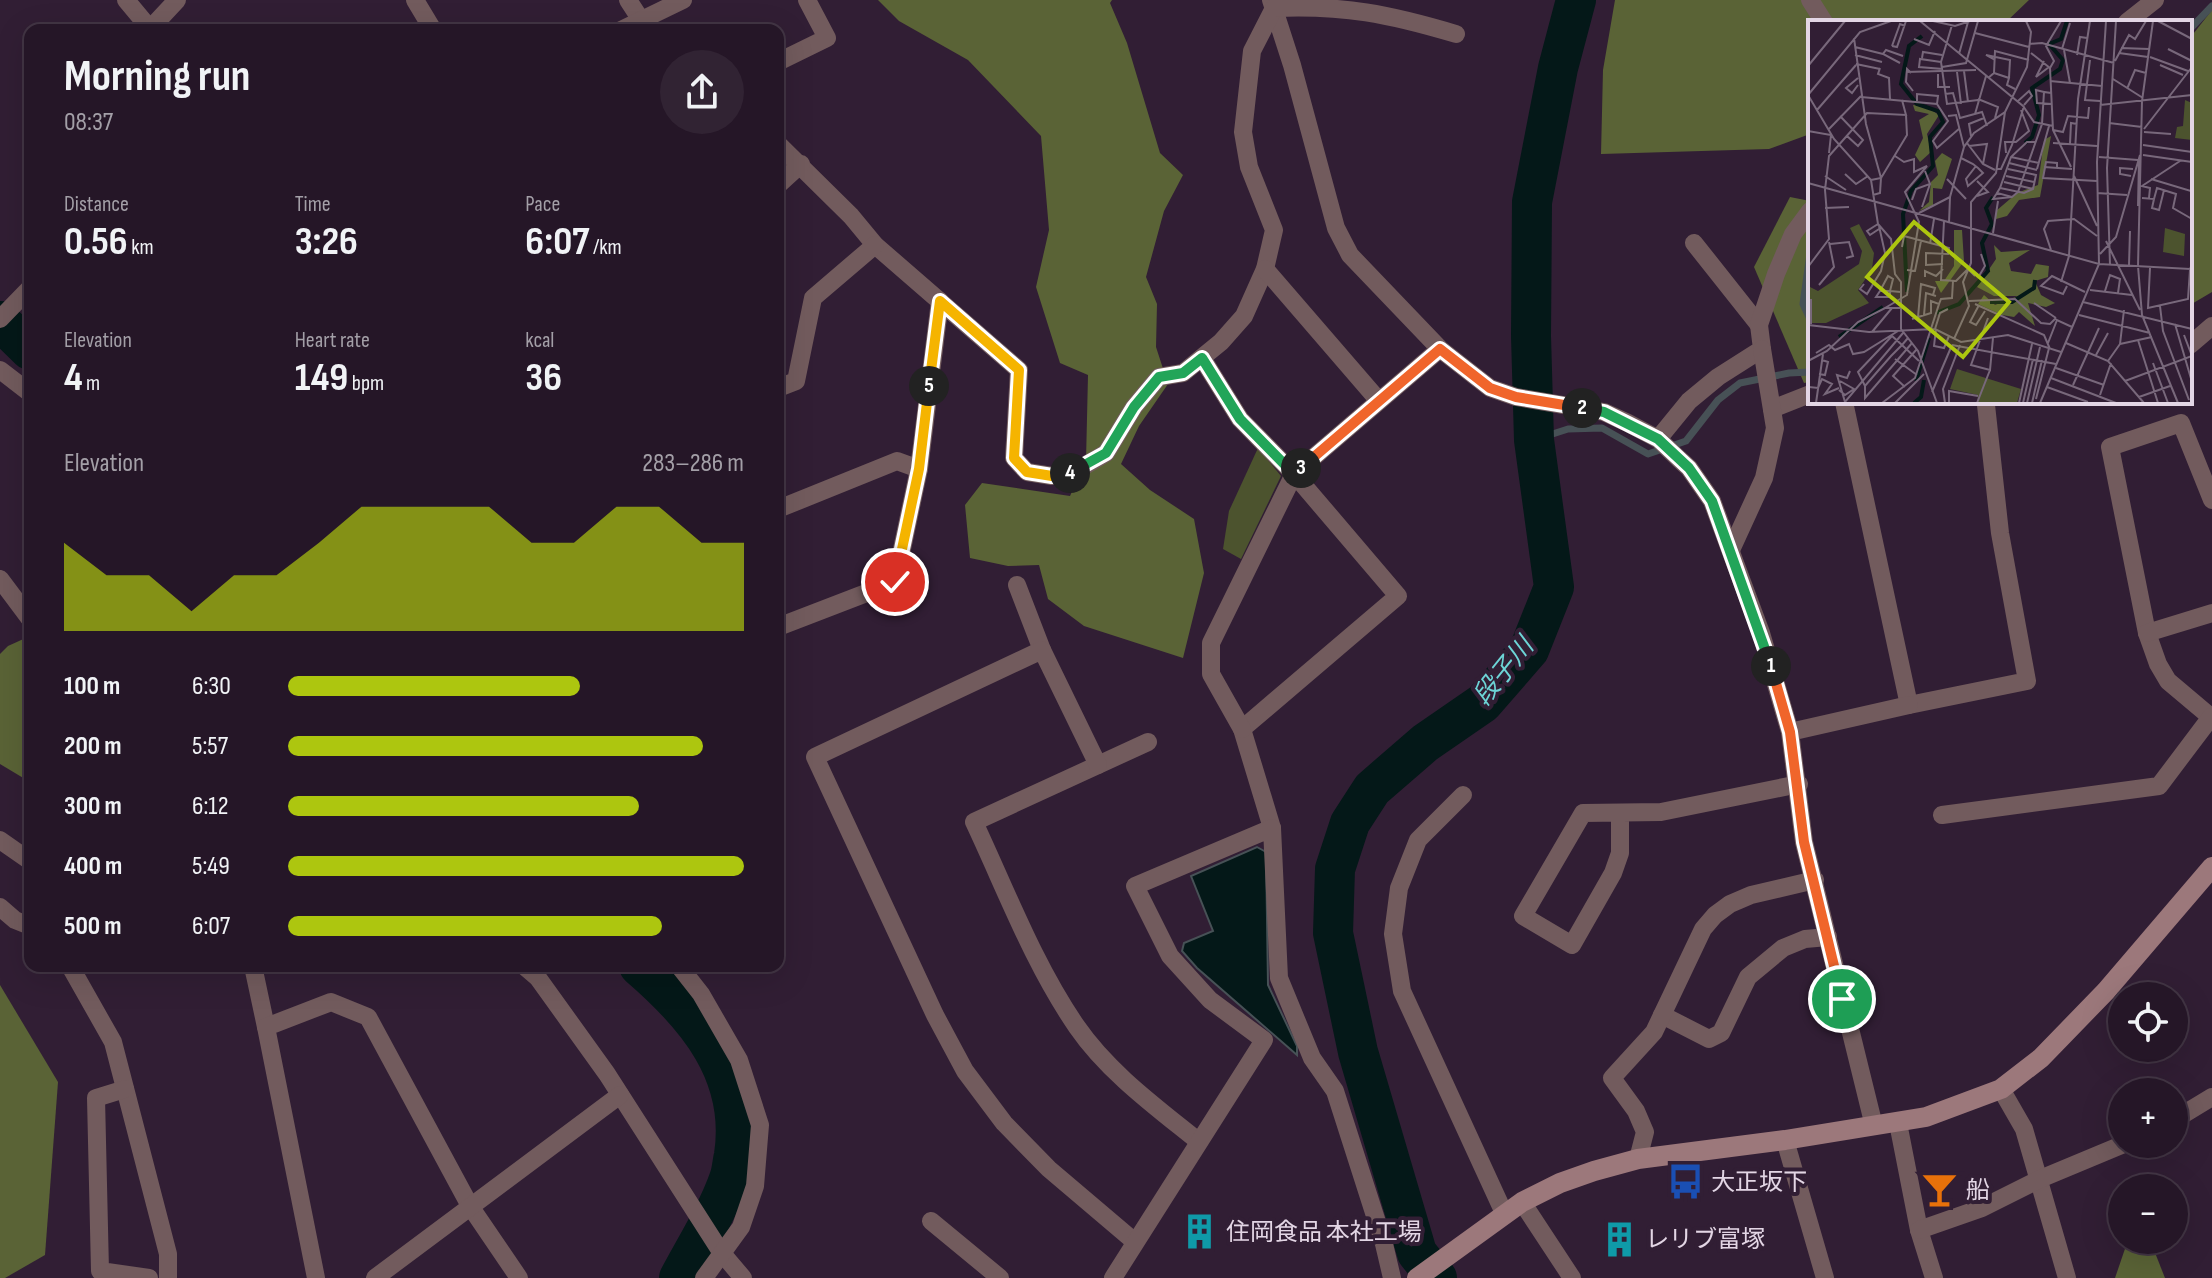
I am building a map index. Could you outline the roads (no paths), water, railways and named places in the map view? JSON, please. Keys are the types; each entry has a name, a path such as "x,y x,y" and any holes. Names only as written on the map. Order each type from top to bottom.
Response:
{"street":[{"path":"126,0 146,24"},
{"path":"155,24 177,0"},
{"path":"415,0 429,24"},
{"path":"628,0 645,24"},
{"path":"647,24 683,0"},
{"path":"784,59 827,38 807,0"},
{"path":"1810,0 1823,20"},
{"path":"2130,20 2155,0"},
{"path":"1272,4 1307,3 1364,11 1456,34"},
{"path":"784,149 875,245 1019,370 1014,458 1027,472 1052,476 1076,471 1106,453 1134,407 1159,377 1183,373 1221,342 1244,316 1265,269 1274,230 1249,167 1243,132 1252,51 1272,4"},
{"path":"1272,4 1292,65 1336,228 1350,255 1440,349 1490,388 1516,397 1604,412 1659,440 1679,459 1712,501 1761,633 1790,732 1804,842 1874,1126"},
{"path":"784,180 801,164"},
{"path":"1731,550 1764,478 1775,428 1759,325 1793,234 1808,214"},
{"path":"1694,243 1759,325"},
{"path":"784,386 796,381 813,298 875,245"},
{"path":"1265,269 1379,401"},
{"path":"2,316 24,294"},
{"path":"784,625 895,582 919,469 940,301"},
{"path":"2192,343 2212,326"},
{"path":"1392,1278 1335,1091 1312,1058 1279,978 1272,828 1242,729 1211,674 1211,643 1294,474 1440,349"},
{"path":"1659,440 1689,401 1718,377 1763,356"},
{"path":"1202,358 1240,419 1294,474 1398,596 1242,729"},
{"path":"0,370 24,388"},
{"path":"1771,401 1808,394"},
{"path":"1844,404 1909,705"},
{"path":"1790,732 2027,681 2000,533 1985,404"},
{"path":"1942,815 2159,786 2212,717 2168,681 2158,664 2147,633 2110,447 2181,423 2212,500"},
{"path":"784,507 897,461 919,469"},
{"path":"0,579 24,611"},
{"path":"1017,585 1042,650 1098,765"},
{"path":"2147,633 2212,613"},
{"path":"1042,650 815,757 935,1015 965,1071 1004,1123 1049,1169 1135,1242"},
{"path":"1148,742 974,822 1047,976 1078,1029 1133,1089 1198,1141"},
{"path":"1620,813 1620,853 1613,873 1572,945 1523,916 1583,813 1661,812 1799,784"},
{"path":"1463,795 1418,840 1399,888 1393,934 1402,991 1504,1213"},
{"path":"1113,1278 1264,1040 1210,1000 1170,956 1135,886 1272,828"},
{"path":"0,840 24,857"},
{"path":"1417,1278 1504,1213 1560,1183 1638,1159 1898,1123 1926,1117 2001,1089 2041,1058 2106,991 2212,867"},
{"path":"1638,1159 1645,1132 1636,1111 1612,1078 1654,1032 1703,929 1730,904 1751,895 1815,880"},
{"path":"0,907 24,924"},
{"path":"1662,1015 1709,1039 1721,1033 1748,977 1783,948 1805,939 1828,937"},
{"path":"73,972 113,1042 168,1254 168,1278"},
{"path":"254,972 316,1278"},
{"path":"531,972 620,1095 721,1252 743,1278"},
{"path":"684,972 701,994 739,1060 760,1125 755,1186 741,1227 704,1278"},
{"path":"266,1027 331,1002 368,1017 470,1206 519,1278"},
{"path":"125,1089 96,1098 100,1271 149,1278"},
{"path":"2001,1089 2024,1129 2067,1278"},
{"path":"375,1278 620,1095"},
{"path":"2188,1112 2212,1097"},
{"path":"1898,1123 1919,1230 1934,1278"},
{"path":"1785,1140 1825,1278"},
{"path":"1919,1230 1982,1208 2108,1151"},
{"path":"1522,1202 1572,1278"},
{"path":"931,1221 1000,1278"}],"waterway":[{"name":"段子川","path":"1437,1278 1417,1253 1358,1052 1333,933 1335,869 1350,823 1372,789 1425,743 1483,703 1529,650 1554,587 1534,440 1532,202 1558,68 1576,0"},
{"path":"2192,27 2212,6"},
{"path":"1808,268 1803,304 1808,315"},
{"path":"0,321 24,344"},
{"path":"1534,440 1568,429 1602,428 1648,454 1686,441 1718,400 1740,383 1808,372"},
{"path":"646,972 680,1005 713,1049 725,1073 736,1126 730,1176 679,1278"}],"place":[{"name":"大正坂下","path":"1685,1182"},
{"name":"船","path":"1940,1190"},
{"name":"住岡食品 本社工場","path":"1200,1232"},
{"name":"レリブ富塚","path":"1619,1239"}]}
